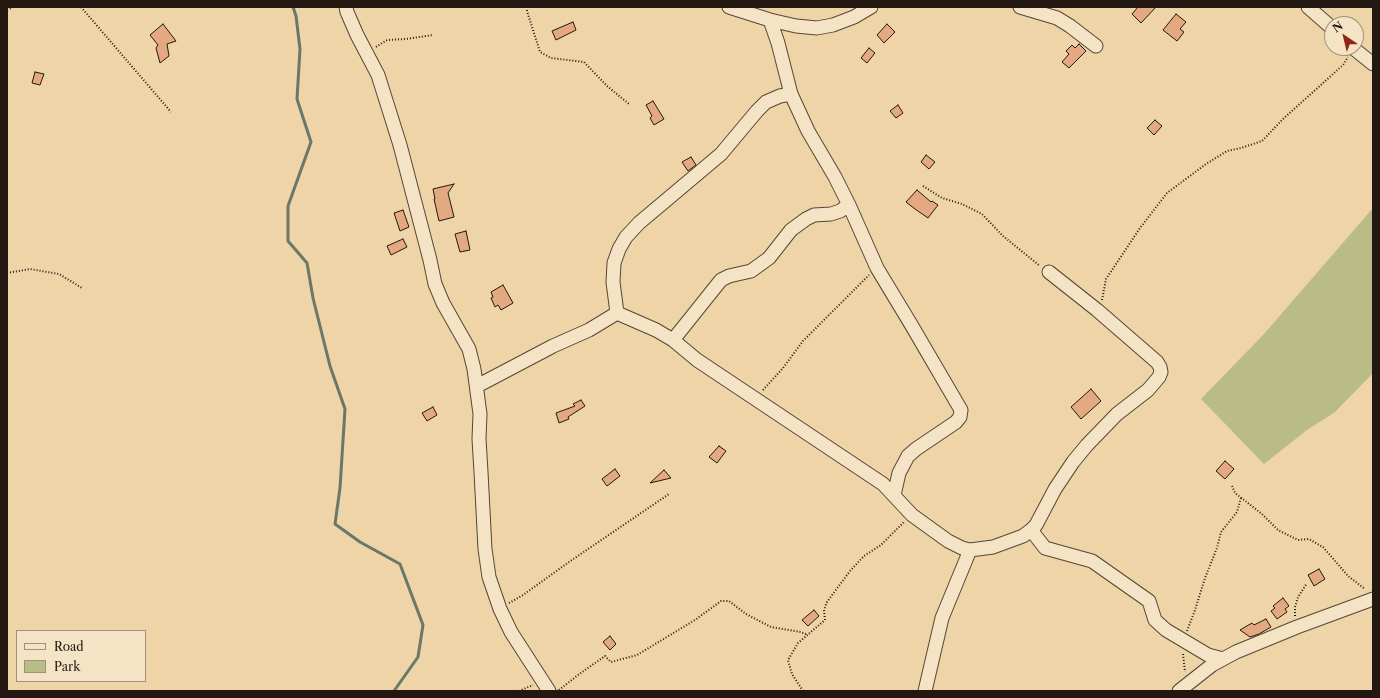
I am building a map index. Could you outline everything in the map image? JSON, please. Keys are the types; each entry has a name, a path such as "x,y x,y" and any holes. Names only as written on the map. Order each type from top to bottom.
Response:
{"street":[{"path":"346,7 347,12 378,75 400,146 435,284 443,303 469,349 477,386 480,414 479,439 485,549 489,577 500,609 511,632 545,686"},
{"path":"729,7 770,20 805,28 817,28 834,25 871,7"},
{"path":"1020,7 1057,18 1096,46"},
{"path":"1308,7 1324,21"},
{"path":"770,20 778,43 791,94 808,131 835,177 877,268 961,410 960,417 956,422 908,456 899,473 894,495"},
{"path":"1363,56 1373,64"},
{"path":"616,313 613,282 614,263 618,249 626,237 639,223 721,154 766,102 780,96 791,94"},
{"path":"673,340 721,280 729,276 751,271 768,258 791,230 806,219 814,215 830,214 840,211 849,205"},
{"path":"616,313 656,330 673,340 698,360 883,484 904,508 948,542 970,550 1004,544 1023,536 1031,530 1036,525 1055,489 1073,462 1117,414 1148,390 1159,377 1161,372 1157,362 1097,310 1049,272"},
{"path":"477,386 553,346 589,330 616,313"},
{"path":"1031,530 1045,548 1092,561 1149,601 1155,620 1166,630 1208,655 1223,659"},
{"path":"925,691 942,618 970,550"},
{"path":"1182,688 1212,665 1223,659 1371,595"}],"path":[{"path":"7,10 13,7"},
{"path":"82,7 172,112"},
{"path":"527,7 540,52 551,58 584,62 606,86 629,104"},
{"path":"367,53 387,40 433,35"},
{"path":"1097,310 1101,303 1106,279 1140,228 1167,193 1226,151 1262,141 1283,119 1343,65 1348,56"},
{"path":"923,186 942,198 962,204 982,214 1003,236 1032,261 1049,272"},
{"path":"755,398 783,368 804,340 866,277 877,268"},
{"path":"7,273 30,269 59,274 82,288"},
{"path":"1232,486 1235,493 1262,514 1278,530 1298,540 1309,540 1323,547 1348,576 1371,595"},
{"path":"500,609 523,595 668,494"},
{"path":"1182,688 1183,640 1217,548 1221,532 1237,512 1242,498"},
{"path":"803,691 792,674 788,660 798,643 825,620 824,610 827,602 850,571 864,556 880,545 912,514"},
{"path":"1297,627 1295,607 1298,596 1307,582"},
{"path":"557,691 605,656 611,662 637,655 694,620 721,601 729,601 746,614 771,627 801,632 808,635"},
{"path":"519,691 545,686"}],"green space":[{"path":"1373,208 1373,373 1335,412 1307,430 1264,464 1201,399 1264,334"}],"building":[{"path":"1138,7 1156,7 1141,23 1132,14"},
{"path":"1176,14 1186,22 1180,29 1184,32 1177,41 1163,30"},
{"path":"573,22 576,30 556,40 552,31"},
{"path":"163,24 176,41 167,44 169,56 160,63 156,48 158,45 150,35"},
{"path":"887,24 895,32 884,43 877,35"},
{"path":"1079,44 1086,51 1069,68 1062,62 1069,54 1066,51 1072,45 1075,48"},
{"path":"869,48 875,53 867,63 861,58"},
{"path":"35,72 44,74 40,85 32,83"},
{"path":"653,101 664,119 654,125 650,118 652,116 646,105"},
{"path":"898,105 903,113 896,118 890,111"},
{"path":"1155,120 1162,126 1154,135 1147,128"},
{"path":"926,155 935,162 929,169 921,162"},
{"path":"691,157 696,165 688,171 682,162"},
{"path":"454,184 448,193 454,217 439,221 433,189"},
{"path":"917,190 931,202 932,201 938,205 928,218 906,202"},
{"path":"403,210 409,227 400,231 394,213"},
{"path":"466,231 470,250 460,252 455,234"},
{"path":"403,239 407,247 391,255 387,246"},
{"path":"503,285 513,303 501,310 498,305 495,307 491,298 493,297 491,292"},
{"path":"1091,389 1101,401 1081,419 1071,407"},
{"path":"581,400 585,406 568,417 569,419 559,423 556,413 575,406 573,404"},
{"path":"433,407 437,415 427,421 422,413"},
{"path":"719,446 726,451 717,463 709,457"},
{"path":"1225,461 1234,469 1225,479 1216,471"},
{"path":"615,469 620,476 607,486 602,479"},
{"path":"664,470 671,478 650,483"},
{"path":"1319,569 1325,579 1314,586 1308,575"},
{"path":"1283,598 1289,606 1285,609 1287,612 1277,619 1271,611 1275,608 1273,606"},
{"path":"814,610 819,616 808,626 802,620"},
{"path":"1266,619 1271,627 1259,634 1250,637 1240,630 1252,623 1254,625"},
{"path":"610,636 616,644 610,650 603,642"}],"waterway":[{"path":"293,7 296,16 300,49 297,99 311,142 288,206 288,241 307,263 313,298 330,366 345,409 340,488 335,524 360,542 400,564 423,625 418,657 394,691"}]}
